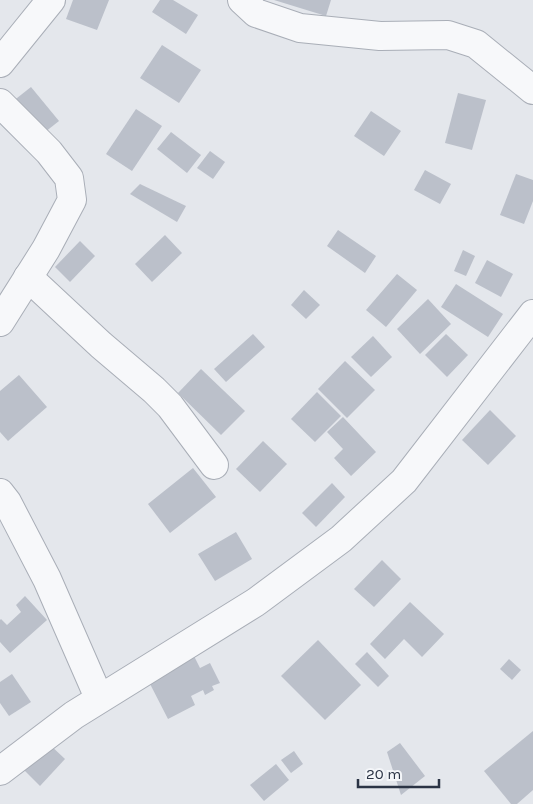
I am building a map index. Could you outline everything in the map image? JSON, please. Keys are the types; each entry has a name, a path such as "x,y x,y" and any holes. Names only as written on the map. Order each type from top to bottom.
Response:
{"street":[{"path":"0,63 51,0"},
{"path":"242,0 256,13 300,28 380,36 448,35 476,44 533,90"},
{"path":"0,103 49,152 69,178 72,189 72,200 0,322"},
{"path":"28,277 170,406 214,465"},
{"path":"0,771 99,698 256,602 340,539 404,481 533,314"},
{"path":"0,493 47,579 99,698"}],"building":[{"path":"73,0 109,0 97,30 66,19"},
{"path":"160,0 173,0 198,15 186,34 152,12"},
{"path":"274,0 331,0 326,16"},
{"path":"162,45 201,70 179,103 140,78"},
{"path":"31,87 59,121 40,136 12,102"},
{"path":"458,93 486,100 472,150 445,143"},
{"path":"136,109 162,126 132,171 106,154"},
{"path":"371,111 401,131 384,156 354,136"},
{"path":"171,132 201,155 187,173 157,149"},
{"path":"210,151 225,162 213,179 197,168"},
{"path":"425,170 451,184 440,204 414,190"},
{"path":"516,174 533,180 533,201 524,224 500,215"},
{"path":"140,184 186,206 177,222 130,194"},
{"path":"338,230 376,256 365,273 327,246"},
{"path":"165,235 182,253 152,282 135,264"},
{"path":"80,241 95,256 70,282 55,267"},
{"path":"463,250 475,256 466,276 454,271"},
{"path":"487,260 513,274 501,297 475,283"},
{"path":"397,274 417,290 386,327 366,310"},
{"path":"456,284 503,314 488,337 441,307"},
{"path":"304,290 320,305 306,319 291,305"},
{"path":"428,299 451,324 420,354 397,329"},
{"path":"253,334 265,347 226,382 214,369"},
{"path":"446,334 468,355 447,377 425,355"},
{"path":"373,336 392,357 371,377 351,357"},
{"path":"345,361 375,390 347,418 318,389"},
{"path":"201,369 245,411 221,435 178,393"},
{"path":"19,375 47,407 8,441 0,432 0,391"},
{"path":"317,392 341,416 315,442 291,419"},
{"path":"490,410 516,436 488,465 462,440"},
{"path":"343,417 376,452 351,476 334,458 343,449 327,432"},
{"path":"263,441 287,464 260,492 236,469"},
{"path":"193,468 216,497 170,533 148,504"},
{"path":"332,483 345,497 316,527 302,513"},
{"path":"236,532 252,559 215,581 198,554"},
{"path":"382,560 401,579 374,607 354,589"},
{"path":"25,596 47,620 10,653 0,642 0,620 7,625 21,612 16,605"},
{"path":"410,602 444,634 422,657 404,639 385,659 370,644"},
{"path":"318,640 361,685 325,720 281,676"},
{"path":"191,650 200,668 210,663 220,683 212,686 214,690 205,695 203,690 191,696 195,705 168,719 148,680"},
{"path":"367,652 389,676 378,687 355,664"},
{"path":"509,659 521,670 512,680 500,669"},
{"path":"12,674 31,702 9,716 0,703 0,682"},
{"path":"533,731 533,790 517,804 511,804 484,771"},
{"path":"48,743 65,759 40,786 23,769"},
{"path":"400,743 425,776 401,795 387,752"},
{"path":"294,751 303,764 291,773 281,760"},
{"path":"276,764 289,780 264,801 250,785"}]}
